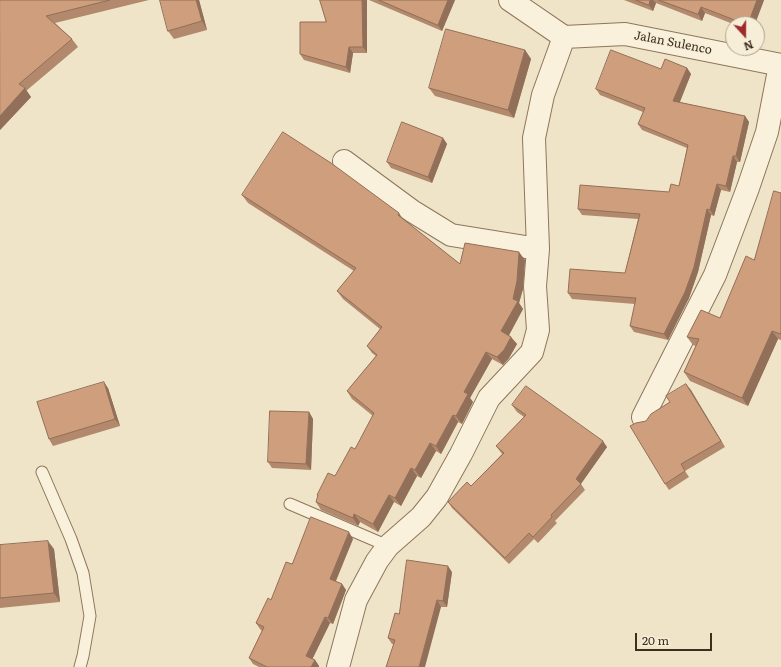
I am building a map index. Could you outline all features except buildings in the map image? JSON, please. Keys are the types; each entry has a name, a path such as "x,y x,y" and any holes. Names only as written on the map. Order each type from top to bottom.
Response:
{"street":[{"path":"338,667 356,600 377,561 388,546 421,517 437,497 461,454 489,398 532,352 538,330 535,286 538,249 534,138 543,95 564,37 510,0"},
{"name":"Jalan Sulenco","path":"564,37 625,34 675,42 780,65"},
{"path":"643,417 715,275 748,188 767,132 780,65"},
{"path":"344,161 412,211 451,235 538,249"}],"lane":[{"path":"42,472 71,539 83,573 90,616 80,667"},
{"path":"290,504 388,546"}]}
